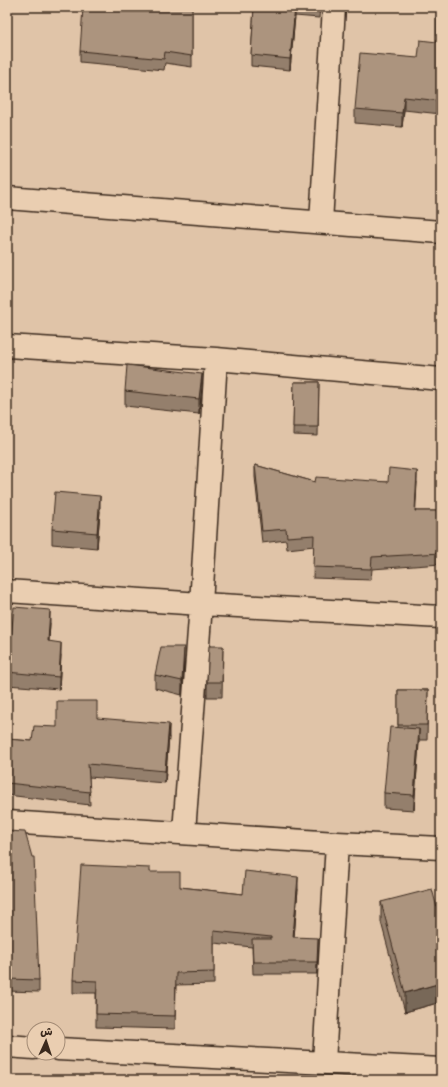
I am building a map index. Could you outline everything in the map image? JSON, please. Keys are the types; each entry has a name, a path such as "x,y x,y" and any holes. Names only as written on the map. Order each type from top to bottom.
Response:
{"street":[{"path":"321,222 334,7"},
{"path":"7,198 441,232"},
{"path":"7,346 216,359 441,379"},
{"path":"184,832 201,604 216,359"},
{"path":"7,591 201,604 441,617"},
{"path":"7,822 184,832 337,843 441,848"},
{"path":"324,1062 337,843"},
{"path":"7,1046 26,1047"},
{"path":"66,1049 441,1069"}],"building":[{"path":"83,7 192,7 192,56 165,52 164,59 80,51"},
{"path":"254,7 295,7 290,59 251,55"},
{"path":"437,7 441,7 441,101 404,97 402,113 355,109 360,53 418,58 420,40 437,42"},
{"path":"127,365 202,374 199,399 125,391"},
{"path":"294,382 319,382 318,427 293,427"},
{"path":"255,465 315,482 316,477 388,482 389,468 417,471 415,511 441,511 441,553 372,557 371,569 313,567 314,535 287,537 286,529 262,531"},
{"path":"55,492 100,496 97,533 52,529"},
{"path":"14,607 50,610 48,641 61,643 59,677 7,672 7,638 11,638"},
{"path":"209,646 223,646 222,682 207,682"},
{"path":"161,647 184,647 182,681 155,675"},
{"path":"398,690 428,690 427,725 398,725"},
{"path":"57,701 97,701 97,718 169,724 165,771 88,764 90,792 7,783 7,739 32,741 34,726 57,727"},
{"path":"390,727 419,729 414,795 384,793"},
{"path":"7,831 25,832 32,857 34,857 39,980 7,979"},
{"path":"81,865 150,868 150,872 180,872 180,887 243,894 245,871 298,877 293,937 318,938 317,962 253,962 252,939 271,939 271,937 214,931 214,972 176,973 175,1016 96,1014 97,981 73,980"},
{"path":"432,889 441,923 441,983 405,993 381,902"}]}
